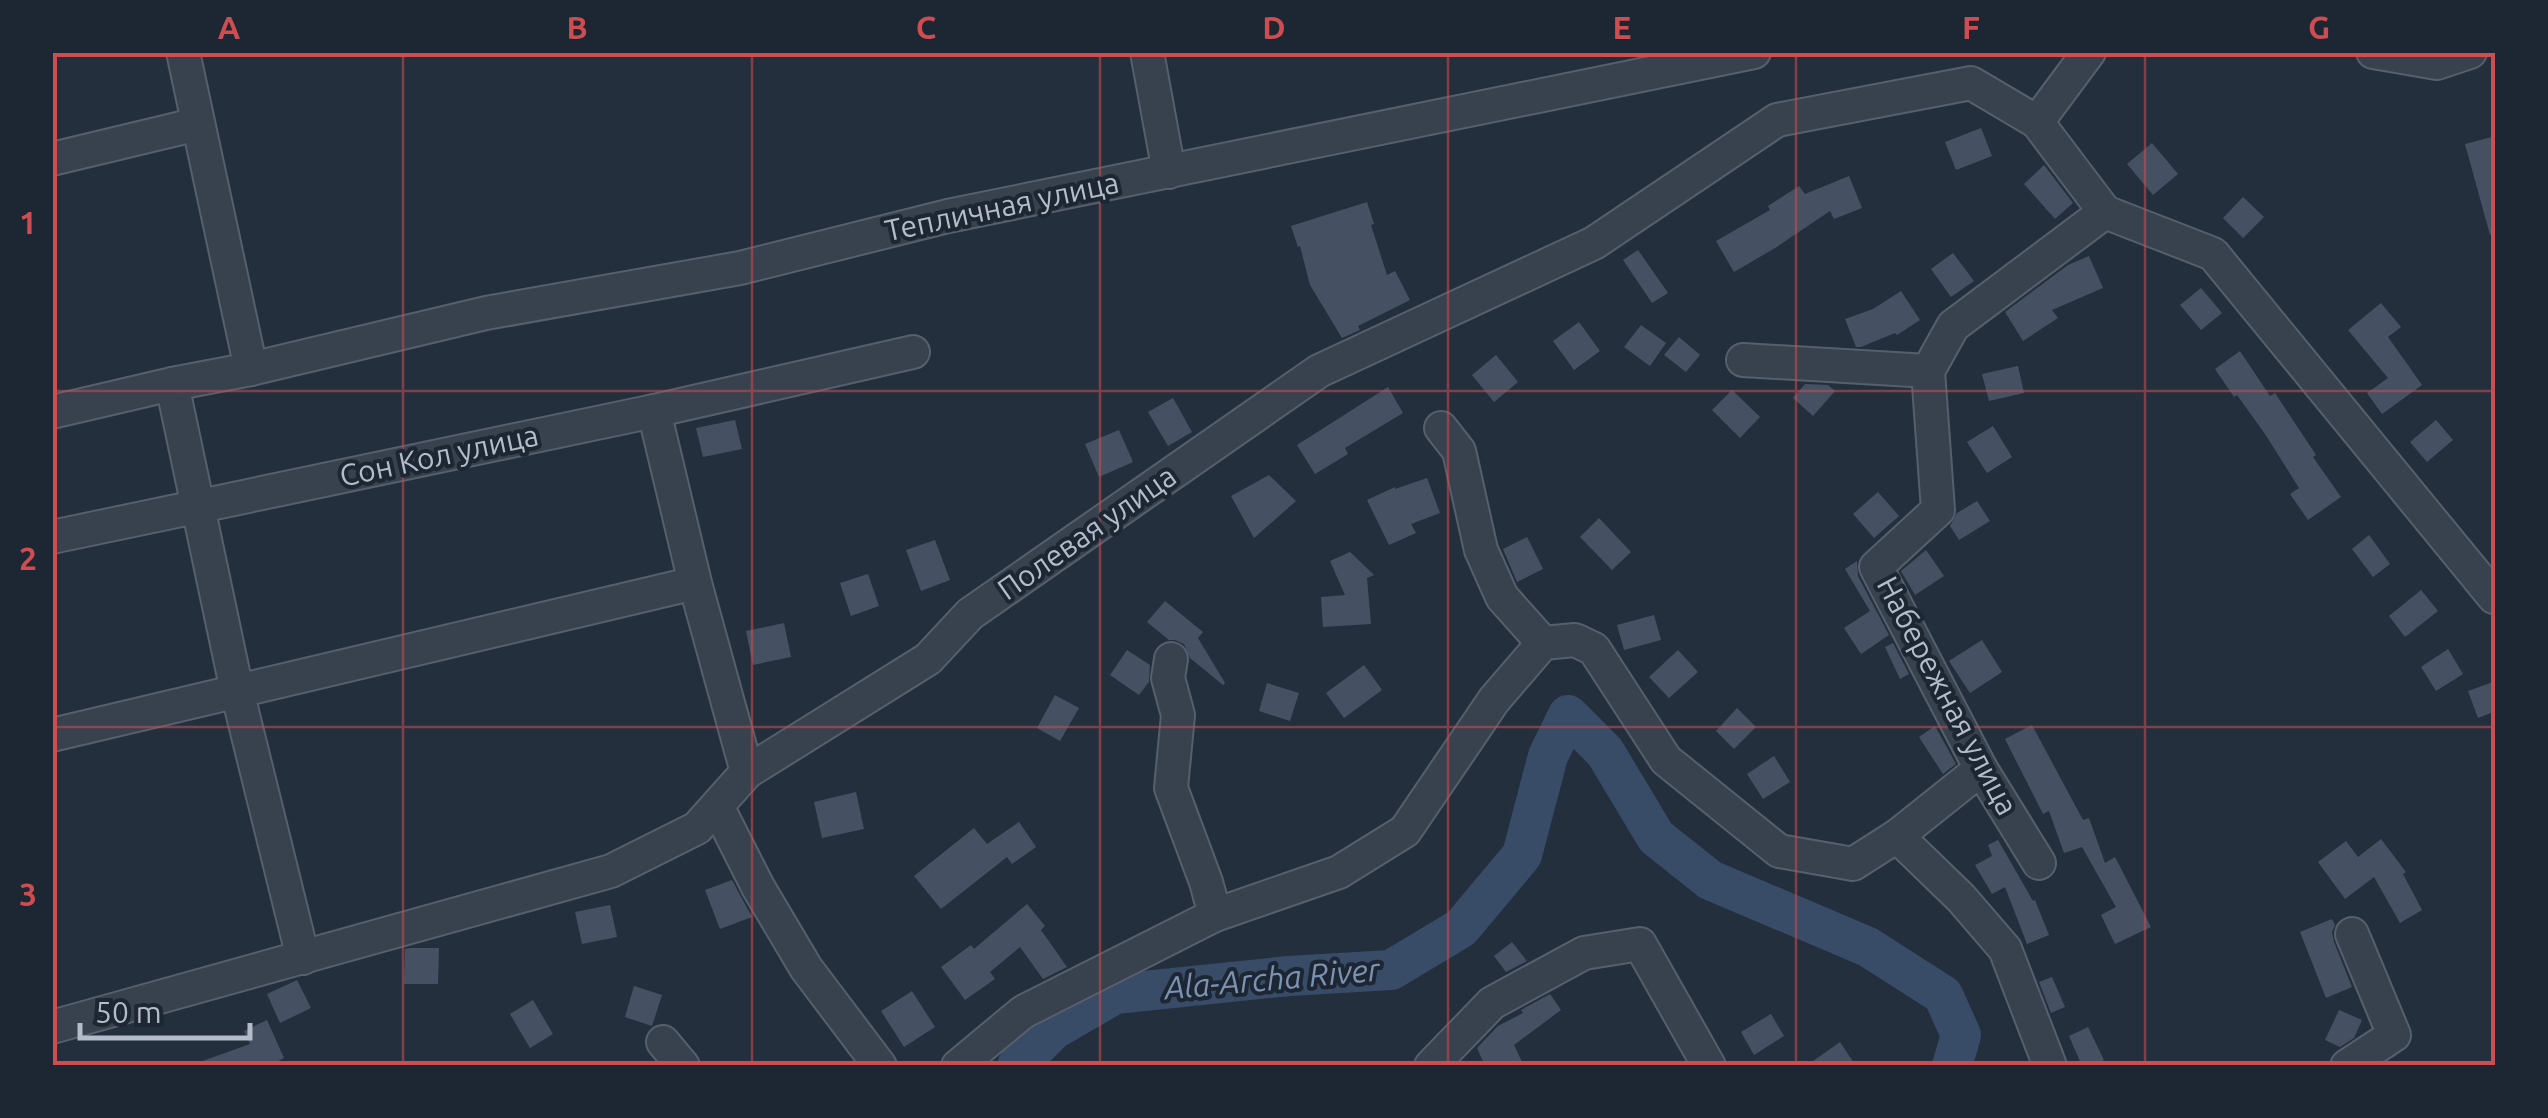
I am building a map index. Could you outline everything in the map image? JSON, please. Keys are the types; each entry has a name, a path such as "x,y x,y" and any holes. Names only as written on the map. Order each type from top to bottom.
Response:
{"street":[{"path":"183,52 251,369"},
{"path":"1147,52 1169,172"},
{"name":"Тепличная улица","path":"52,412 486,313 740,268 948,216 1754,52"},
{"path":"2090,52 2037,122 2104,212 2213,254 2495,598"},
{"path":"2373,52 2437,64 2470,52"},
{"name":"Полевая улица","path":"52,1027 611,871 697,828 747,772 928,659 970,614 1319,371 1594,244 1777,120 1971,83 2037,122"},
{"path":"52,159 198,124"},
{"path":"1743,360 1928,371 1953,326 2104,212"},
{"name":"Сон Кол улица","path":"52,536 654,412 913,352"},
{"name":"Набережная улица","path":"1928,371 1938,510 1876,567 1982,769 2039,863"},
{"path":"172,384 237,692 303,958"},
{"path":"654,412 695,583 747,772"},
{"path":"1441,428 1459,451 1481,550 1502,597 1543,643"},
{"path":"52,735 695,583"},
{"path":"958,1066 1023,1012 1214,915 1339,872 1405,831 1494,700 1543,643 1575,640 1594,649 1666,760 1779,851 1853,864 1897,836 1982,769"},
{"path":"1171,659 1168,678 1178,715 1171,788 1206,882 1214,915"},
{"path":"717,806 758,887 806,968 880,1066"},
{"path":"1897,836 1961,898 2005,949 2050,1066"},
{"path":"2346,1066 2394,1035 2352,934"},
{"path":"1431,1066 1492,1002 1584,953 1640,944 1710,1066"}],"building":[{"path":"1981,128 1992,156 1956,170 1945,142"},
{"path":"2496,136 2496,234 2490,235 2465,144"},
{"path":"2152,143 2178,174 2153,195 2127,164"},
{"path":"2044,165 2073,203 2055,219 2024,184"},
{"path":"1849,176 1862,208 1834,219 1830,211 1734,272 1716,241 1770,210 1768,206 1799,186 1805,194"},
{"path":"2243,197 2264,217 2243,238 2223,218"},
{"path":"1367,202 1387,275 1395,271 1410,300 1342,338 1310,285 1291,226"},
{"path":"1638,250 1668,293 1652,303 1623,260"},
{"path":"1953,253 1974,281 1951,297 1931,269"},
{"path":"2089,256 2103,288 2052,310 2058,318 2023,341 2005,312 2068,265"},
{"path":"2201,288 2222,313 2201,330 2180,305"},
{"path":"1901,291 1920,320 1897,335 1856,347 1845,319 1873,309"},
{"path":"2381,303 2401,327 2388,337 2422,385 2382,414 2367,393 2388,378 2348,330"},
{"path":"1579,322 1600,351 1574,370 1553,341"},
{"path":"1641,325 1666,343 1650,366 1624,347"},
{"path":"1679,337 1700,355 1686,372 1664,355"},
{"path":"2240,351 2270,396 2275,393 2341,497 2308,520 2290,494 2299,488 2265,434 2215,369"},
{"path":"1496,355 1518,382 1494,402 1472,375"},
{"path":"2018,366 2024,393 1989,401 1982,374"},
{"path":"1805,384 1828,385 1835,391 1813,416 1793,398"},
{"path":"1388,387 1403,413 1345,448 1348,454 1315,474 1297,445"},
{"path":"1732,390 1760,417 1740,438 1712,410"},
{"path":"1173,398 1192,432 1168,446 1148,412"},
{"path":"735,420 742,449 703,457 696,428"},
{"path":"2436,420 2453,440 2427,462 2410,442"},
{"path":"1993,426 2012,457 1987,473 1967,442"},
{"path":"1119,430 1133,462 1099,477 1085,444"},
{"path":"1269,475 1296,501 1254,538 1231,496"},
{"path":"1427,478 1440,513 1411,524 1416,533 1389,545 1367,500"},
{"path":"1878,492 1899,516 1874,538 1853,514"},
{"path":"1977,501 1990,521 1959,540 1950,526 1957,513"},
{"path":"1599,518 1631,552 1612,570 1580,537"},
{"path":"2369,535 2390,564 2373,577 2352,549"},
{"path":"1527,537 1543,569 1517,582 1503,549"},
{"path":"935,540 950,580 921,591 906,550"},
{"path":"1926,550 1944,576 1915,595 1901,571"},
{"path":"1350,552 1374,575 1367,578 1371,624 1323,627 1321,597 1345,595 1330,561"},
{"path":"1857,561 1858,576 1889,635 1861,654 1844,628 1870,611 1845,569"},
{"path":"868,574 879,606 851,616 840,583"},
{"path":"2421,590 2438,611 2405,637 2389,616"},
{"path":"1165,601 1203,632 1198,638 1223,685 1190,658 1184,644 1169,640 1147,622"},
{"path":"1654,615 1661,640 1624,650 1617,625"},
{"path":"784,623 791,657 753,665 746,631"},
{"path":"1982,640 2002,672 1970,693 1949,661"},
{"path":"1893,643 1909,674 1900,679 1885,647"},
{"path":"2448,649 2463,674 2436,691 2421,667"},
{"path":"1127,650 1150,665 1149,682 1139,695 1110,675"},
{"path":"1678,650 1698,672 1669,698 1649,677"},
{"path":"1364,665 1382,690 1344,718 1326,693"},
{"path":"2496,681 2496,711 2478,718 2468,691"},
{"path":"1267,683 1299,693 1290,721 1259,711"},
{"path":"1055,695 1079,708 1060,741 1037,728"},
{"path":"1737,708 1756,727 1734,749 1716,731"},
{"path":"2032,725 2083,820 2089,818 2105,863 2115,857 2151,927 2115,944 2101,915 2116,907 2082,847 2064,853 2049,811 2043,814 2005,739"},
{"path":"1935,726 1956,764 1943,774 1919,737"},
{"path":"1774,756 1790,782 1763,799 1747,774"},
{"path":"856,792 864,829 822,838 814,802"},
{"path":"1019,822 1036,847 1012,864 1007,857 941,909 914,876 974,828 987,844"},
{"path":"2381,839 2406,872 2403,874 2422,910 2400,923 2374,877 2345,899 2318,862 2346,841 2358,857"},
{"path":"1998,840 2035,900 2049,935 2027,944 2005,887 1992,894 1975,865 1992,856 1988,845"},
{"path":"732,880 752,917 720,929 705,890"},
{"path":"1027,904 1045,926 1041,930 1067,967 1043,979 1020,947 990,972 995,979 965,1000 941,967 971,945 974,949"},
{"path":"610,905 617,937 582,944 575,912"},
{"path":"2332,919 2334,942 2352,987 2326,998 2300,932"},
{"path":"1512,942 1527,961 1506,972 1494,956"},
{"path":"439,948 438,984 404,984 405,949"},
{"path":"2052,977 2065,1007 2051,1013 2039,982"},
{"path":"297,980 311,1008 280,1023 267,994"},
{"path":"634,986 662,995 652,1026 625,1017"},
{"path":"912,991 935,1027 904,1047 881,1011"},
{"path":"1550,994 1561,1010 1514,1045 1524,1066 1485,1066 1477,1048 1498,1026"},
{"path":"533,1000 553,1034 530,1048 510,1014"},
{"path":"2339,1010 2362,1020 2354,1038 2340,1047 2325,1040"},
{"path":"1771,1014 1784,1036 1754,1055 1741,1032"},
{"path":"267,1020 284,1058 269,1066 197,1066 250,1044 244,1031"},
{"path":"2088,1027 2104,1060 2082,1066 2069,1036"},
{"path":"1840,1042 1856,1066 1806,1066"}],"waterway":[{"name":"Ala-Archa River","path":"1017,1066 1053,1030 1115,994 1391,970 1461,928 1522,855 1548,756 1568,715 1605,752 1656,837 1710,880 1868,947 1943,995 1961,1035 1952,1066"}]}
